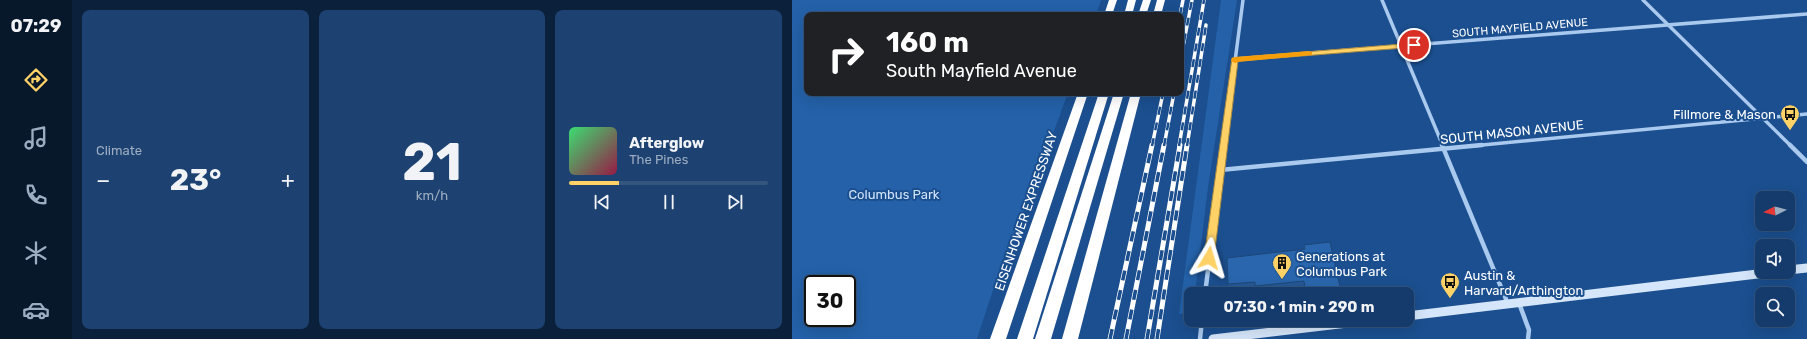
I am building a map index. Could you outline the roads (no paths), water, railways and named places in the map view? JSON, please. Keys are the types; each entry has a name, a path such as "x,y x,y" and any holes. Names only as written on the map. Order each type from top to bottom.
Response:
{"highway":[{"path":"1109,12 1113,0"},
{"path":"1129,12 1132,0"},
{"path":"1143,12 1147,0"},
{"path":"1158,12 1161,0"},
{"name":"EISENHOWER EXPRESSWAY","path":"998,339 1082,96"},
{"path":"1025,339 1103,96"},
{"path":"1043,339 1117,96"},
{"path":"1070,339 1135,96"}],"street":[{"path":"1206,287 1243,0"},
{"path":"1382,0 1508,304"},
{"path":"1643,0 1807,162"},
{"name":"SOUTH MAYFIELD AVENUE","path":"1235,60 1807,14"},
{"name":"SOUTH MASON AVENUE","path":"1220,170 1807,114"},
{"path":"1795,269 1807,268"},
{"path":"1414,315 1755,274"},
{"path":"1519,302 1529,330 1528,339"},
{"path":"1200,339 1201,327"},
{"path":"1213,339 1314,327"}],"railway":[{"path":"1181,12 1183,0"},
{"path":"1184,41 1192,0"},
{"path":"1179,146 1204,0"},
{"path":"1187,146 1206,25"},
{"path":"1152,146 1162,96"},
{"path":"1164,146 1173,96"},
{"path":"1110,339 1152,145"},
{"path":"1126,339 1164,145"},
{"path":"1147,339 1180,145"},
{"path":"1157,339 1187,145"}],"place":[{"name":"Fillmore & Mason","path":"1790,131"},
{"name":"Generations at Columbus Park","path":"1282,280"},
{"name":"Austin & Harvard/Arthington","path":"1450,299"}],"park label":[{"name":"Columbus Park","path":"894,194"}]}
